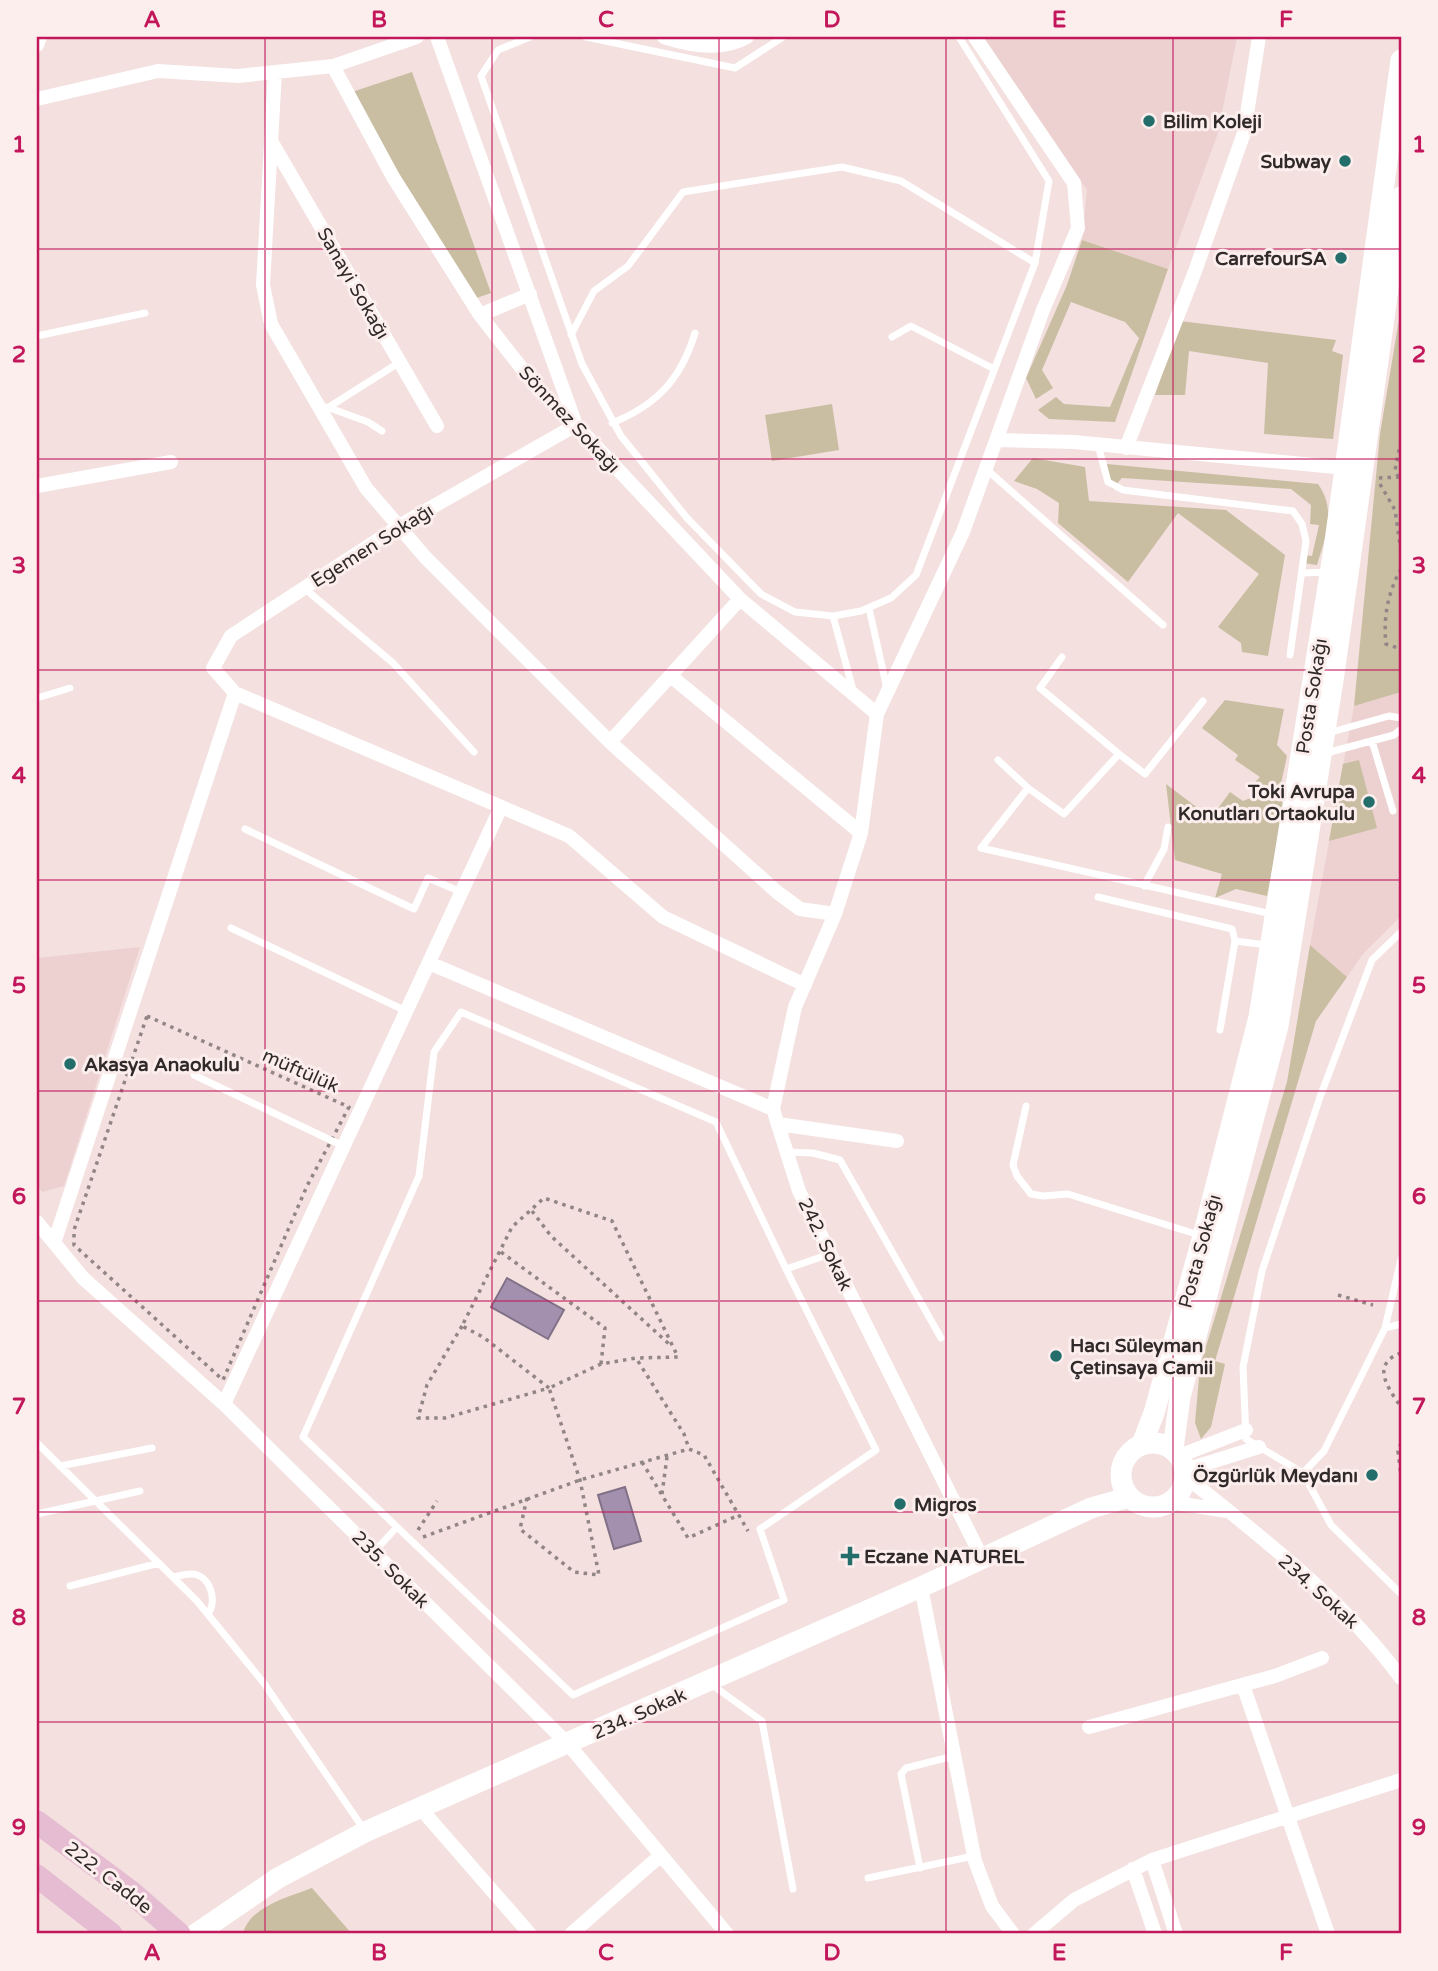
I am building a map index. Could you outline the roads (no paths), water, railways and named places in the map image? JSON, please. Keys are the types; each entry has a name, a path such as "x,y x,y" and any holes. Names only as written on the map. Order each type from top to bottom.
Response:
{"main road":[{"name":"222. Cadde","path":"37,1822 131,1892 179,1934"},
{"path":"37,1876 111,1934"}],"street":[{"path":"37,45 40,37"},
{"path":"37,99 158,71 238,76 333,66 417,37"},
{"path":"437,37 576,425"},
{"path":"664,37 730,47 747,37"},
{"name":"242. Sokak","path":"975,37 1074,183 1078,228 1043,310 963,532 877,714 861,834 835,914 795,1007 775,1116 799,1191 982,1558"},
{"path":"1126,448 1194,274 1244,133 1259,37"},
{"name":"Posta Sokağı","path":"1142,1444 1154,1413 1249,1064 1271,946 1330,572 1360,472 1398,114 1401,60"},
{"name":"Sönmez Sokağı","path":"333,66 393,177 480,315 537,389 576,425 740,599 877,714"},
{"path":"275,72 263,285 271,324 324,407 366,488 425,556 610,742 800,909 835,914"},
{"name":"Sanayi Sokağı","path":"271,141 437,426"},
{"name":"Posta Sokağı","path":"1180,1463 1180,1397 1275,1039 1323,744 1401,197"},
{"path":"480,315 530,293"},
{"name":"Egemen Sokağı","path":"235,693 213,668 232,636 399,526 576,425"},
{"path":"996,440 1098,445 1360,472"},
{"path":"37,486 171,462"},
{"path":"610,742 740,599"},
{"path":"671,677 861,834"},
{"path":"54,1242 235,693 569,836 663,917 805,985"},
{"path":"224,1404 337,1143 406,1011 501,807"},
{"path":"429,963 775,1116 897,1142"},
{"name":"235. Sokak","path":"37,1222 83,1278 224,1404 568,1744 727,1934"},
{"path":"1180,1463 1246,1430"},
{"path":"1170,1502 1181,1491 1180,1463 1157,1443 1142,1444 1129,1453 1120,1475 1130,1497 1149,1507 1170,1502 1228,1511"},
{"path":"1180,1463 1259,1447"},
{"name":"234. Sokak","path":"1180,1463 1228,1511 1343,1610 1381,1651 1401,1678"},
{"name":"234. Sokak","path":"1091,1508 1120,1475"},
{"name":"234. Sokak","path":"196,1934 278,1878 365,1832 921,1587 1091,1508 1130,1497"},
{"path":"921,1587 974,1856 992,1906 1013,1934"},
{"path":"1089,1727 1243,1685 1322,1658"},
{"path":"1243,1685 1328,1934"},
{"path":"1034,1934 1074,1900 1153,1860 1401,1780"},
{"path":"421,1809 530,1934"},
{"path":"571,1934 661,1855"},
{"path":"1153,1860 1176,1934"},
{"path":"1133,1869 1155,1934"}],"lane":[{"path":"530,37 498,50 481,76 571,335 582,364 612,423 687,518 761,594 795,612 833,616 869,608 891,598 916,575 1035,263 1049,181 958,37"},
{"path":"586,37 735,68 783,37"},
{"path":"571,335 594,291 628,266 682,192 842,167 901,181 1035,263"},
{"path":"37,336 145,313"},
{"path":"892,337 911,326 994,369"},
{"path":"612,423 634,414 675,381 688,356 695,333"},
{"path":"324,407 400,362"},
{"path":"324,407 368,422 382,431"},
{"path":"1098,445 1108,482 1123,490 1293,511 1303,524 1306,541 1290,655"},
{"path":"985,469 1163,625"},
{"path":"1302,573 1330,572"},
{"path":"304,588 393,663 474,752"},
{"path":"869,608 887,690"},
{"path":"833,616 854,693"},
{"path":"1062,657 1040,688 1145,774 1203,701"},
{"path":"37,698 70,688"},
{"path":"1323,744 1389,716 1401,718"},
{"path":"1323,744 1372,741 1394,735 1401,729"},
{"path":"1372,741 1393,811"},
{"path":"998,760 1028,788 1064,814 1119,754"},
{"path":"1028,788 981,848 1276,915"},
{"path":"1144,886 1164,849 1168,827"},
{"path":"245,829 414,909 428,878 461,892"},
{"path":"1098,898 1232,929 1235,941 1220,1030"},
{"path":"231,928 406,1011"},
{"path":"1401,932 1372,960 1320,1097 1262,1271 1242,1367 1246,1439 1303,1473 1331,1525 1401,1594"},
{"path":"1235,941 1271,946"},
{"path":"461,1012 716,1122 876,1450 760,1529 783,1600 573,1695 397,1527 303,1437 419,1176 434,1052 461,1012"},
{"path":"194,1075 337,1143"},
{"path":"1026,1106 1013,1165 1017,1176 1031,1194 1068,1194 1203,1237"},
{"path":"787,1152 813,1153 840,1160 941,1338"},
{"path":"786,1269 831,1254"},
{"path":"1303,1473 1324,1451 1385,1328 1401,1259"},
{"path":"1385,1328 1401,1324"},
{"path":"37,1443 208,1614 263,1682 365,1832"},
{"path":"60,1466 152,1448"},
{"path":"37,1514 139,1491"},
{"path":"374,1552 397,1527"},
{"path":"70,1586 159,1563"},
{"path":"173,1577 192,1574 203,1578 212,1594 214,1607 208,1614"},
{"path":"707,1682 762,1721 793,1889"},
{"path":"920,1868 901,1774 903,1769 955,1755"},
{"path":"868,1878 974,1856"}],"place":[{"name":"Bilim Koleji","path":"1149,121"},
{"name":"Subway","path":"1345,161"},
{"name":"CarrefourSA","path":"1341,258"},
{"name":"Toki Avrupa Konutları Ortaokulu","path":"1369,802"},
{"name":"Akasya Anaokulu","path":"70,1064"},
{"name":"Hacı Süleyman Çetinsaya Camii","path":"1056,1356"},
{"name":"Özgürlük Meydanı","path":"1372,1475"},
{"name":"Migros","path":"900,1504"},
{"name":"Eczane NATUREL","path":"850,1556"}]}
